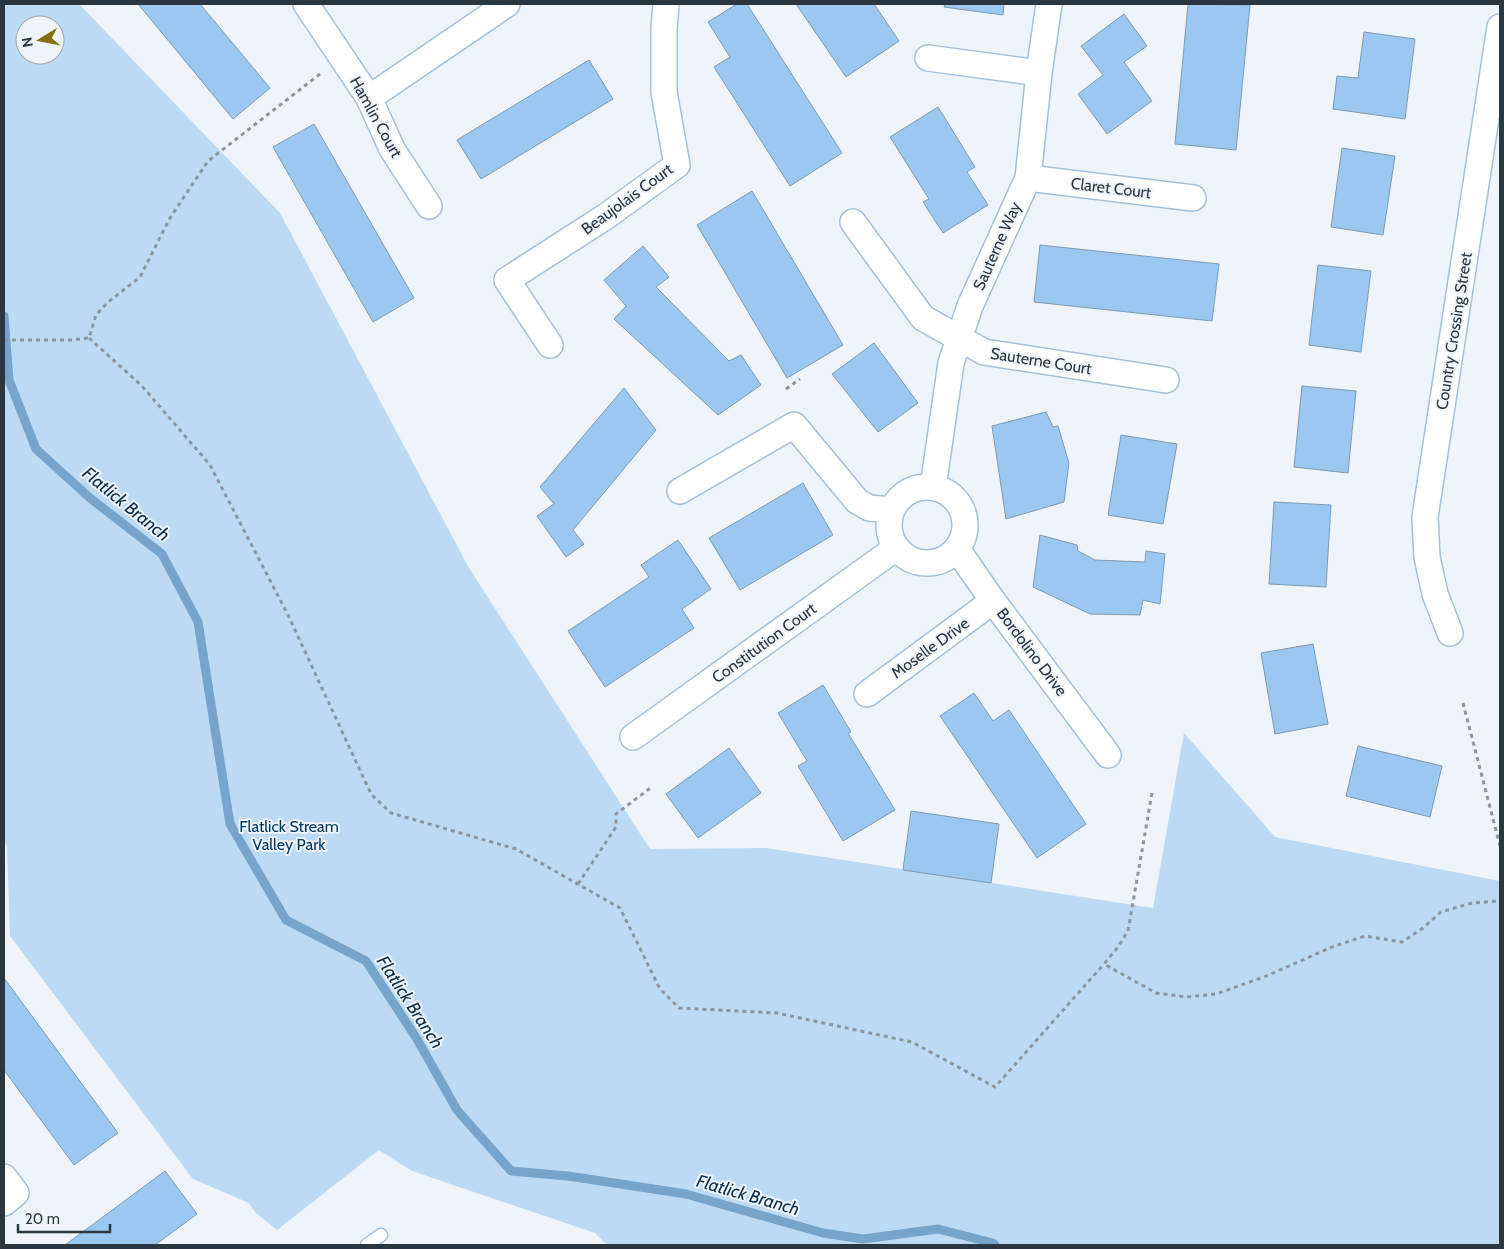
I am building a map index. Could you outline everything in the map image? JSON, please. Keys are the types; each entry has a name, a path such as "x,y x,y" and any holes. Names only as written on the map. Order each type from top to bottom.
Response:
{"street":[{"name":"Hamlin Court","path":"306,4 369,98 392,149 429,206"},
{"path":"369,98 508,4"},
{"name":"Beaujolais Court","path":"550,345 507,280 605,217 677,165 664,92 666,4"},
{"name":"Sauterne Way","path":"933,487 951,363 970,306 1028,178 1039,73 1049,4"},
{"name":"Country Crossing Street","path":"1450,633 1435,594 1427,557 1425,517 1500,27"},
{"path":"928,58 1039,73"},
{"name":"Claret Court","path":"1028,178 1193,198"},
{"name":"Sauterne Court","path":"853,222 922,318 984,352 1166,380"},
{"path":"680,491 794,426 857,501 869,508 892,510"},
{"path":"920,487 933,487 945,491 955,499 962,509 965,522 964,534 958,549 950,556 939,562 926,564 913,562 902,555 896,548 889,533 888,521 899,498 909,491 920,487"},
{"name":"Constitution Court","path":"633,738 896,548"},
{"name":"Bordolino Drive","path":"958,549 993,601 1108,755"},
{"name":"Moselle Drive","path":"867,694 993,601"},
{"path":"4,1177 16,1193 4,1203"}],"lane":[{"path":"367,1245 381,1235"}],"path":[{"path":"89,338 96,315 107,303 140,277 170,218 208,161 305,85"},
{"path":"4,340 50,341 89,338 142,386 210,466 289,616 371,794 391,813 516,849 620,908 660,989 679,1008 777,1013 912,1042 995,1087 1118,948 1128,931 1152,793"},
{"path":"786,389 800,378"},
{"path":"1462,703 1500,846"},
{"path":"578,884 616,827 616,814 652,786"},
{"path":"1104,964 1156,993 1186,997 1216,994 1332,947 1365,936 1402,942 1423,928 1441,912 1472,903 1500,901"}],"green space":[{"name":"Flatlick Stream Valley Park","path":"4,4 79,4 280,213 469,568 650,849 766,848 1153,908 1184,733 1275,837 1500,881 1500,1245 607,1245 595,1233 412,1171 379,1150 277,1230 255,1212 249,1203 193,1179 10,936 7,847 4,840"}],"building":[{"path":"138,4 200,4 270,88 233,119"},
{"path":"737,4 747,4 842,153 790,186 714,67 730,57 708,22"},
{"path":"796,4 874,4 899,41 846,77"},
{"path":"945,4 1004,4 1003,15 944,7"},
{"path":"1188,4 1250,5 1236,150 1175,144"},
{"path":"1124,14 1147,46 1124,62 1152,101 1107,134 1078,94 1103,75 1081,46"},
{"path":"1364,32 1415,39 1405,119 1333,109 1337,76 1358,78"},
{"path":"589,60 613,99 481,179 457,140"},
{"path":"938,107 975,167 967,172 988,205 943,233 923,202 929,199 890,137"},
{"path":"314,124 414,298 373,322 273,147"},
{"path":"1342,148 1395,156 1383,235 1331,227"},
{"path":"752,191 843,345 787,378 697,225"},
{"path":"1040,245 1219,264 1212,321 1034,302"},
{"path":"643,246 669,277 656,287 729,361 741,355 761,385 718,415 614,319 626,306 604,280"},
{"path":"1318,265 1371,271 1361,352 1309,345"},
{"path":"874,343 918,403 878,432 832,374"},
{"path":"1302,386 1356,391 1348,473 1294,467"},
{"path":"624,388 656,430 573,530 584,544 566,557 537,516 554,504 540,487"},
{"path":"1046,412 1053,427 1058,426 1069,463 1064,502 1006,519 992,426"},
{"path":"1121,435 1177,444 1163,524 1108,515"},
{"path":"803,483 833,535 740,590 709,538"},
{"path":"1274,502 1331,505 1326,587 1269,584"},
{"path":"1040,535 1077,545 1078,551 1095,560 1145,562 1146,551 1165,554 1160,604 1143,600 1140,615 1090,614 1033,587"},
{"path":"678,540 711,589 682,609 694,628 605,687 568,631 649,577 641,565"},
{"path":"1313,644 1328,724 1275,734 1261,653"},
{"path":"823,685 851,732 848,733 895,810 843,841 798,766 807,761 778,713"},
{"path":"974,693 993,721 1009,710 1086,824 1037,858 940,716"},
{"path":"1358,746 1442,766 1430,817 1346,796"},
{"path":"729,748 761,793 698,838 666,794"},
{"path":"911,811 999,824 991,883 903,870"},
{"path":"4,978 118,1133 74,1165 4,1070"},
{"path":"165,1171 197,1214 155,1245 65,1245"}],"waterway":[{"name":"Flatlick Branch","path":"4,316 9,380 36,449 90,498 162,554 198,622 230,824 286,920 366,961 417,1039 457,1110 511,1171 568,1176 686,1194 823,1233 863,1239 938,1229 995,1245"}]}
